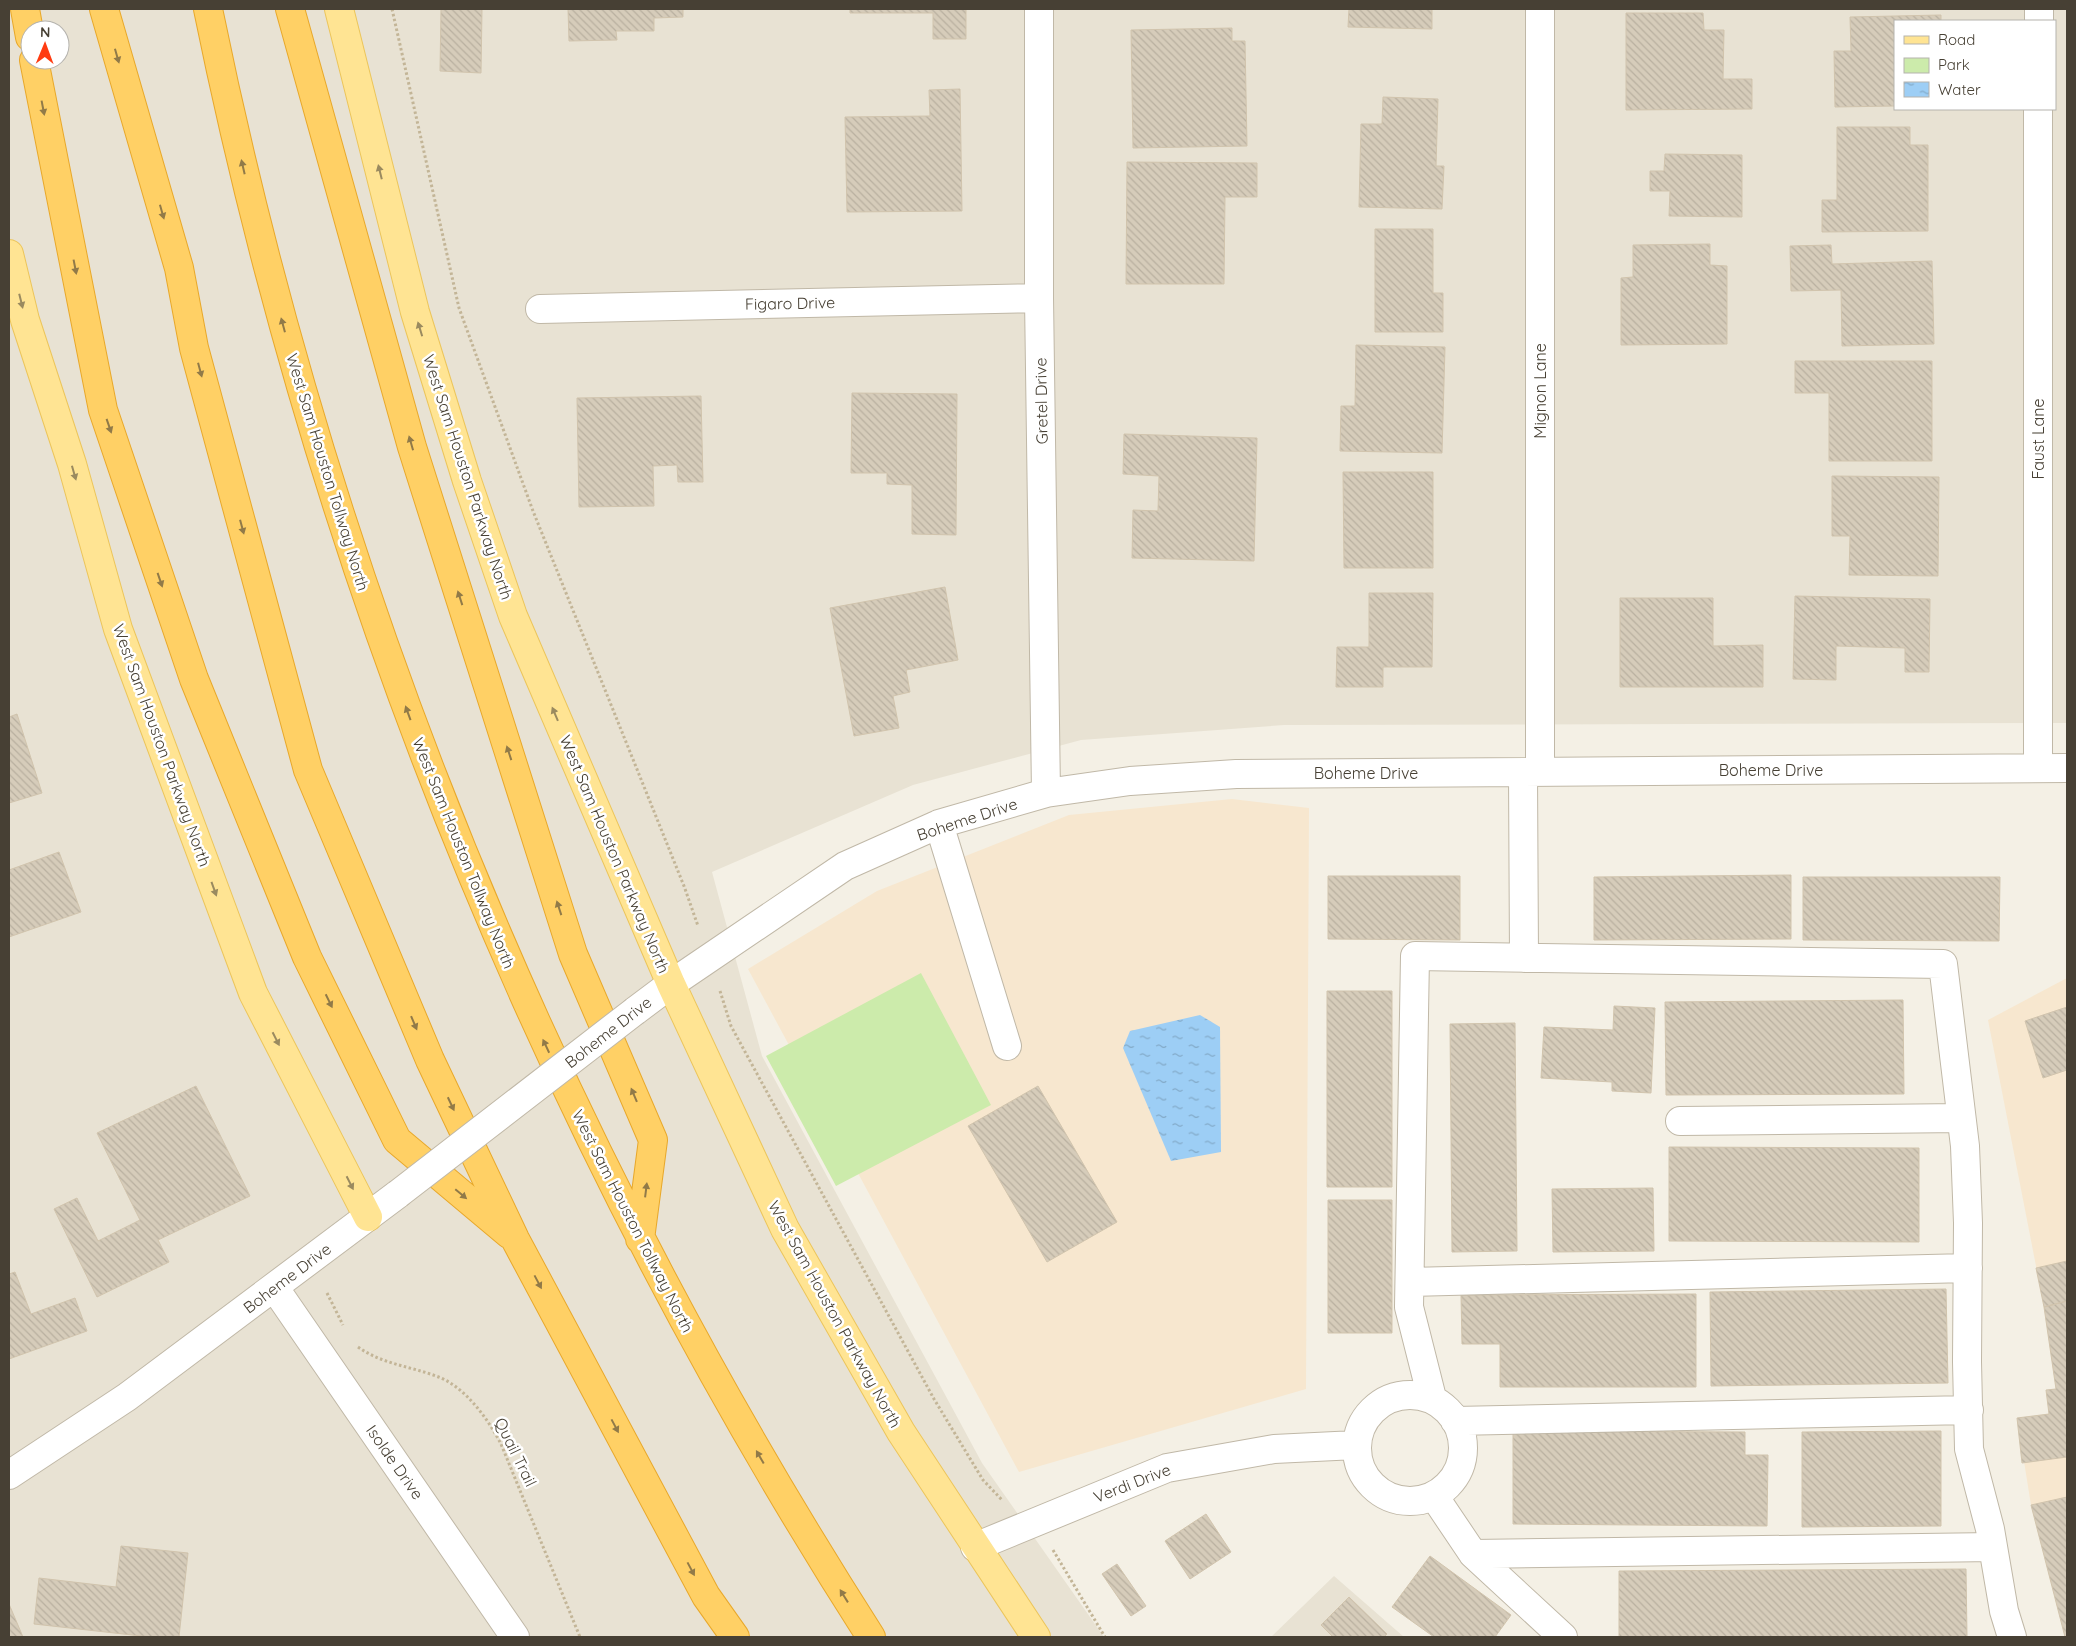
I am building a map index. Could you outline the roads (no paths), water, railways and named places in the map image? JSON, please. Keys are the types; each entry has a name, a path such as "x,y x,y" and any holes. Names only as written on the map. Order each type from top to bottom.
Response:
{"highway":[{"path":"104,9 179,268 194,348 308,770 430,1060 515,1240 706,1596 735,1637"},
{"name":"West Sam Houston Tollway North","path":"208,9 234,132 285,333 323,462 375,622 431,775 506,958 585,1129 640,1239 748,1437 871,1637"},
{"path":"290,9 412,448 573,954 653,1140 640,1239"},
{"path":"36,70 103,410 194,679 307,957 397,1140 515,1240"}],"main road":[{"name":"West Sam Houston Parkway North","path":"340,9 415,312 466,481 513,616 671,984 785,1229 900,1432 1036,1637"},
{"name":"West Sam Houston Parkway North","path":"9,254 25,320 72,464 118,629 253,993 368,1217"}],"street":[{"name":"Gretel Drive","path":"1039,9 1039,298 1046,793"},
{"name":"Mignon Lane","path":"1524,958 1531,772 1540,9"},
{"name":"Faust Lane","path":"2038,110 2038,768"},
{"name":"Figaro Drive","path":"540,309 1039,298"},
{"name":"Boheme Drive","path":"9,1475 127,1397 368,1217 671,984 846,866 939,824 1046,793 1130,781 1236,774 2067,768"},
{"path":"939,824 1007,1046"},
{"path":"1432,1398 1409,1307 1415,956 1942,964 1966,1165 1970,1449 1993,1547 2004,1611 2012,1637"},
{"path":"1680,1121 1961,1118"},
{"path":"1410,1282 1968,1268"},
{"name":"Isolde Drive","path":"274,1287 515,1637"},
{"path":"1406,1394 1432,1398 1451,1413 1456,1420 1463,1434 1463,1458 1453,1480 1434,1496 1407,1502 1381,1492 1362,1472 1356,1446 1364,1421 1381,1402 1406,1394"},
{"path":"1456,1420 1969,1410"},
{"name":"Verdi Drive","path":"975,1547 1167,1468 1274,1449 1356,1446"},
{"path":"1434,1496 1473,1554 1563,1637"},
{"path":"1473,1554 1993,1547"}],"water":[{"path":"1200,1015 1220,1027 1221,1152 1171,1161 1123,1048 1130,1031"}]}
